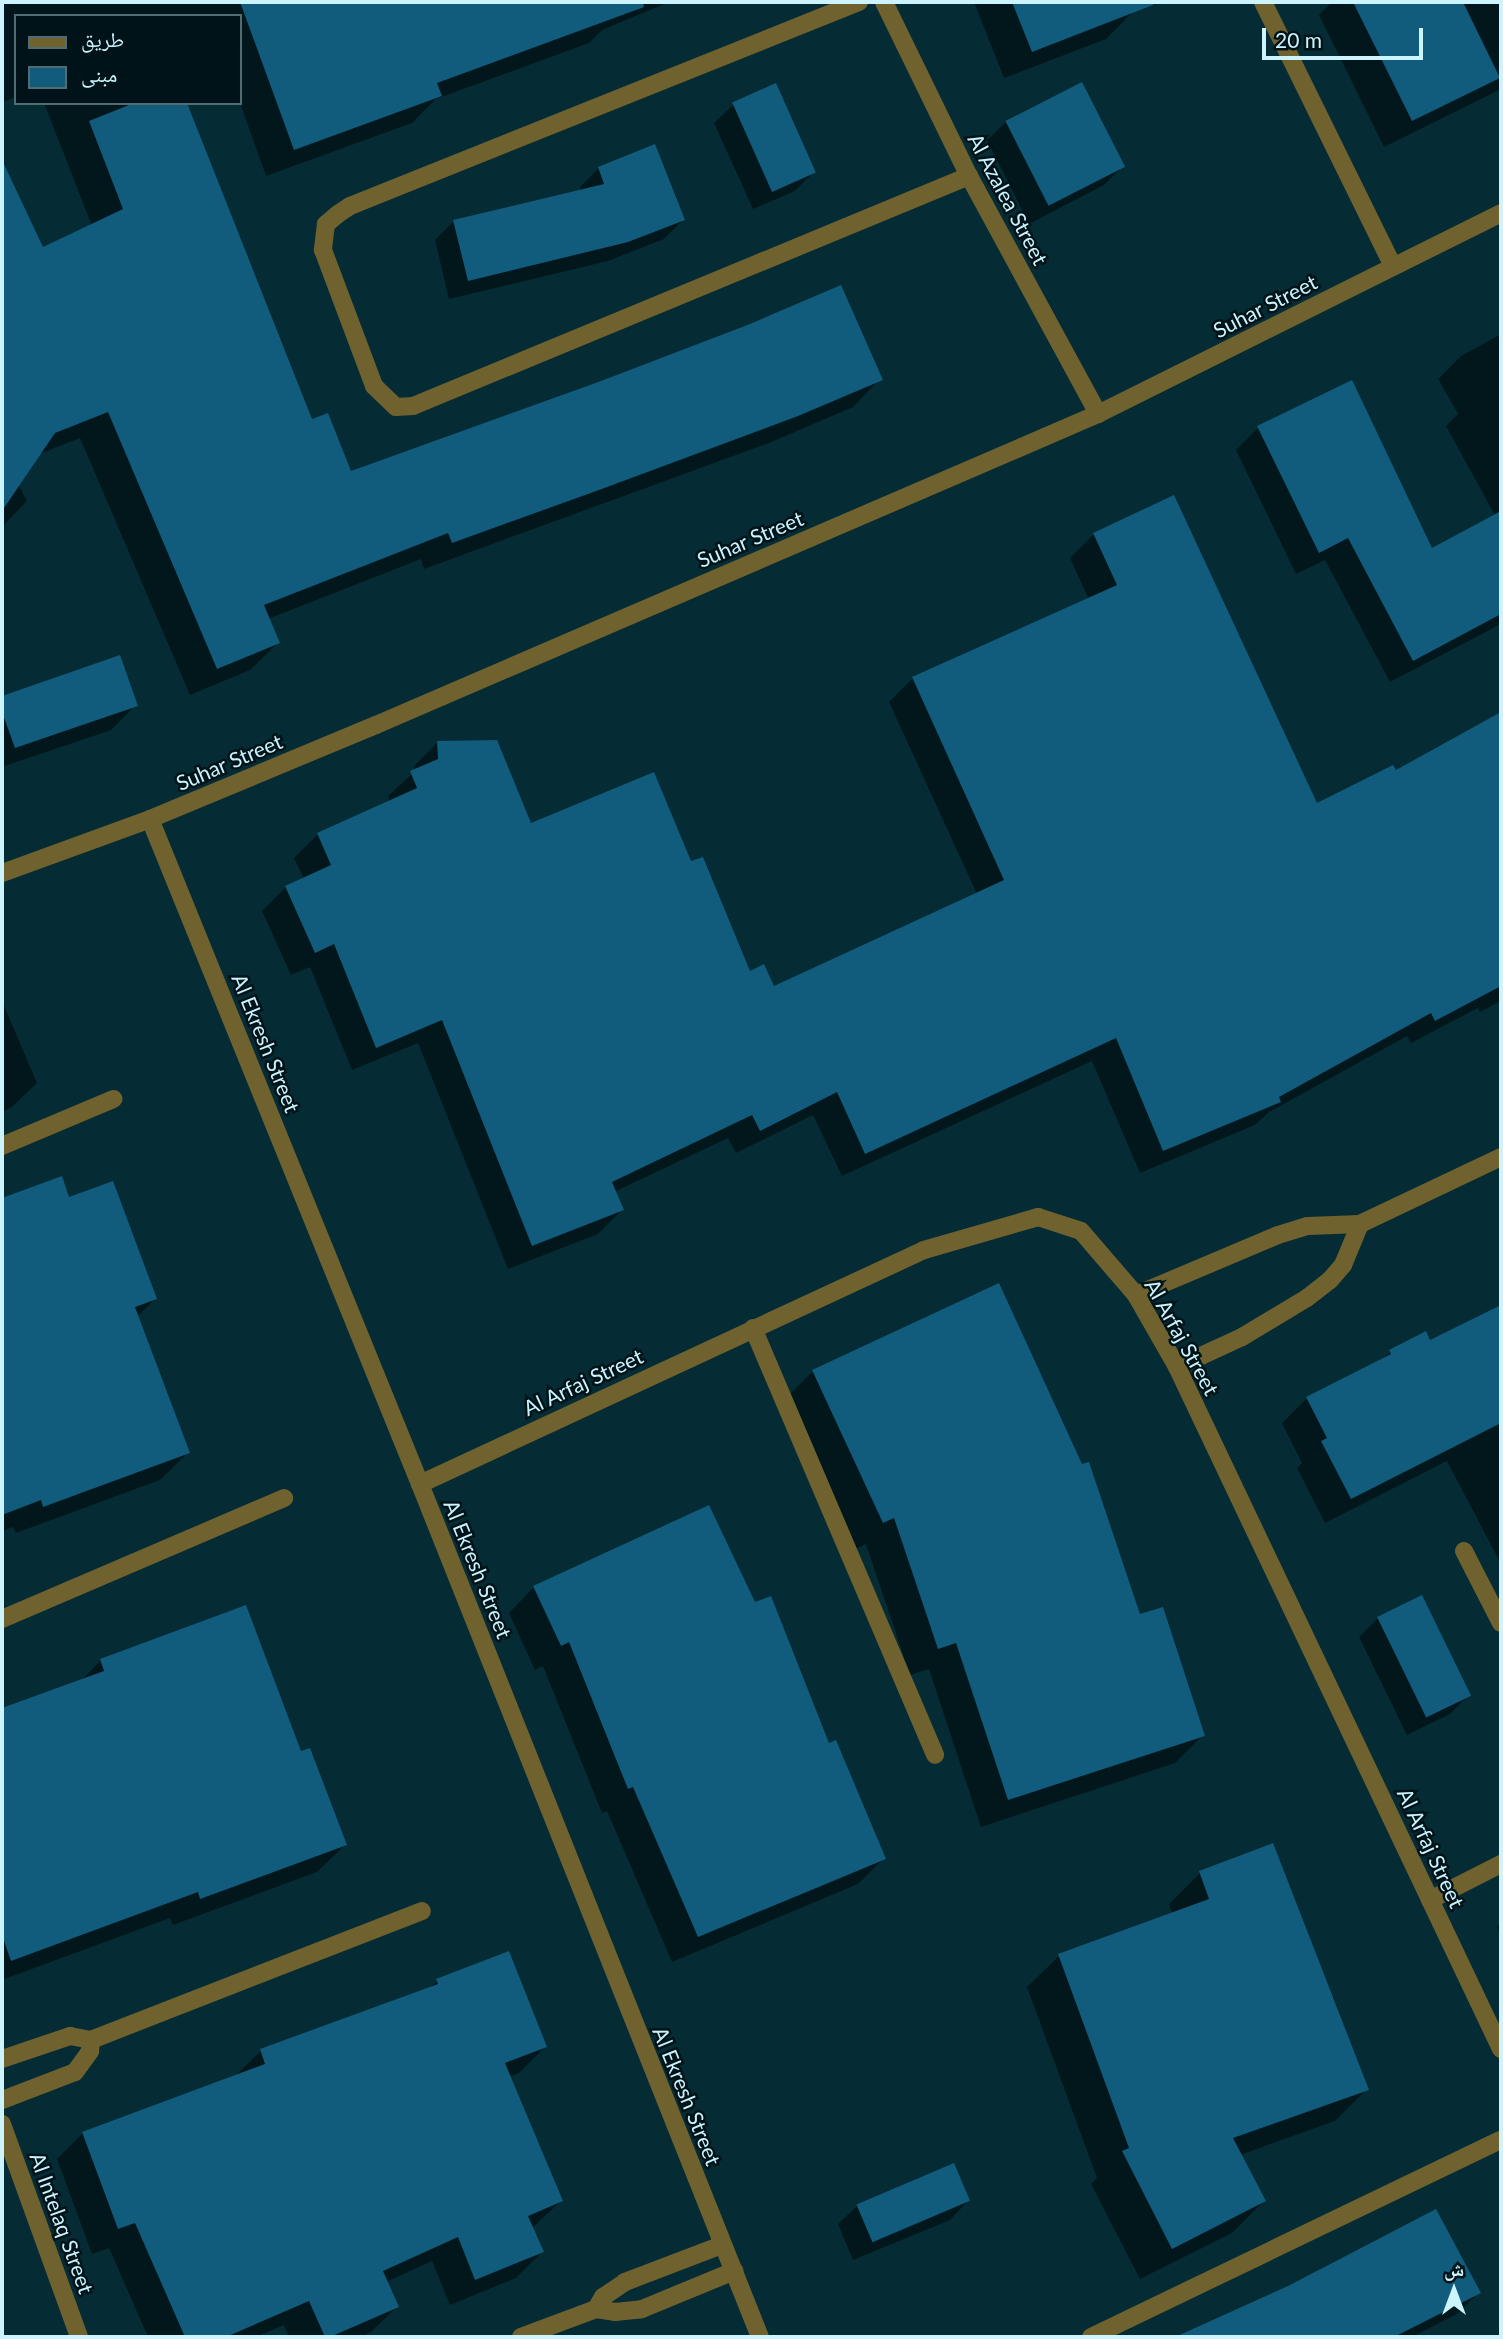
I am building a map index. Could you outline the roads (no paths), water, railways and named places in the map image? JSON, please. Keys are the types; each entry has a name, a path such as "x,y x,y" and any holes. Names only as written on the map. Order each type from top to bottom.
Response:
{"street":[{"path":"859,2 363,201 338,214 326,224 323,250 374,386 396,407 413,406 969,176"},
{"name":"Al Azalea Street","path":"884,2 969,176 1098,414"},
{"path":"1263,2 1393,266"},
{"name":"Suhar Street","path":"2,873 150,819 376,725 1098,414 1501,214"},
{"name":"Al Ekresh Street","path":"150,819 420,1484 760,2337"},
{"path":"2,1146 113,1100"},
{"path":"1136,1295 1278,1235 1308,1226 1360,1224 1501,1157"},
{"name":"Al Arfaj Street","path":"420,1484 924,1250 1038,1217 1081,1231 1136,1295 1177,1367 1501,2049"},
{"path":"1177,1367 1242,1337 1322,1286 1343,1265 1360,1224"},
{"path":"753,1328 935,1755"},
{"path":"2,1619 284,1498"},
{"path":"1464,1551 1501,1623"},
{"path":"1430,1900 1501,1864"},
{"path":"2,2059 70,2036 91,2040 422,1911"},
{"path":"2,2100 75,2072 90,2051 91,2040"},
{"name":"Al Intelaq Street","path":"2,2124 79,2337"},
{"path":"1091,2337 1501,2140"},
{"path":"596,2309 603,2297 625,2282 722,2245"},
{"path":"521,2337 596,2309 615,2312 642,2309 734,2271"}]}
